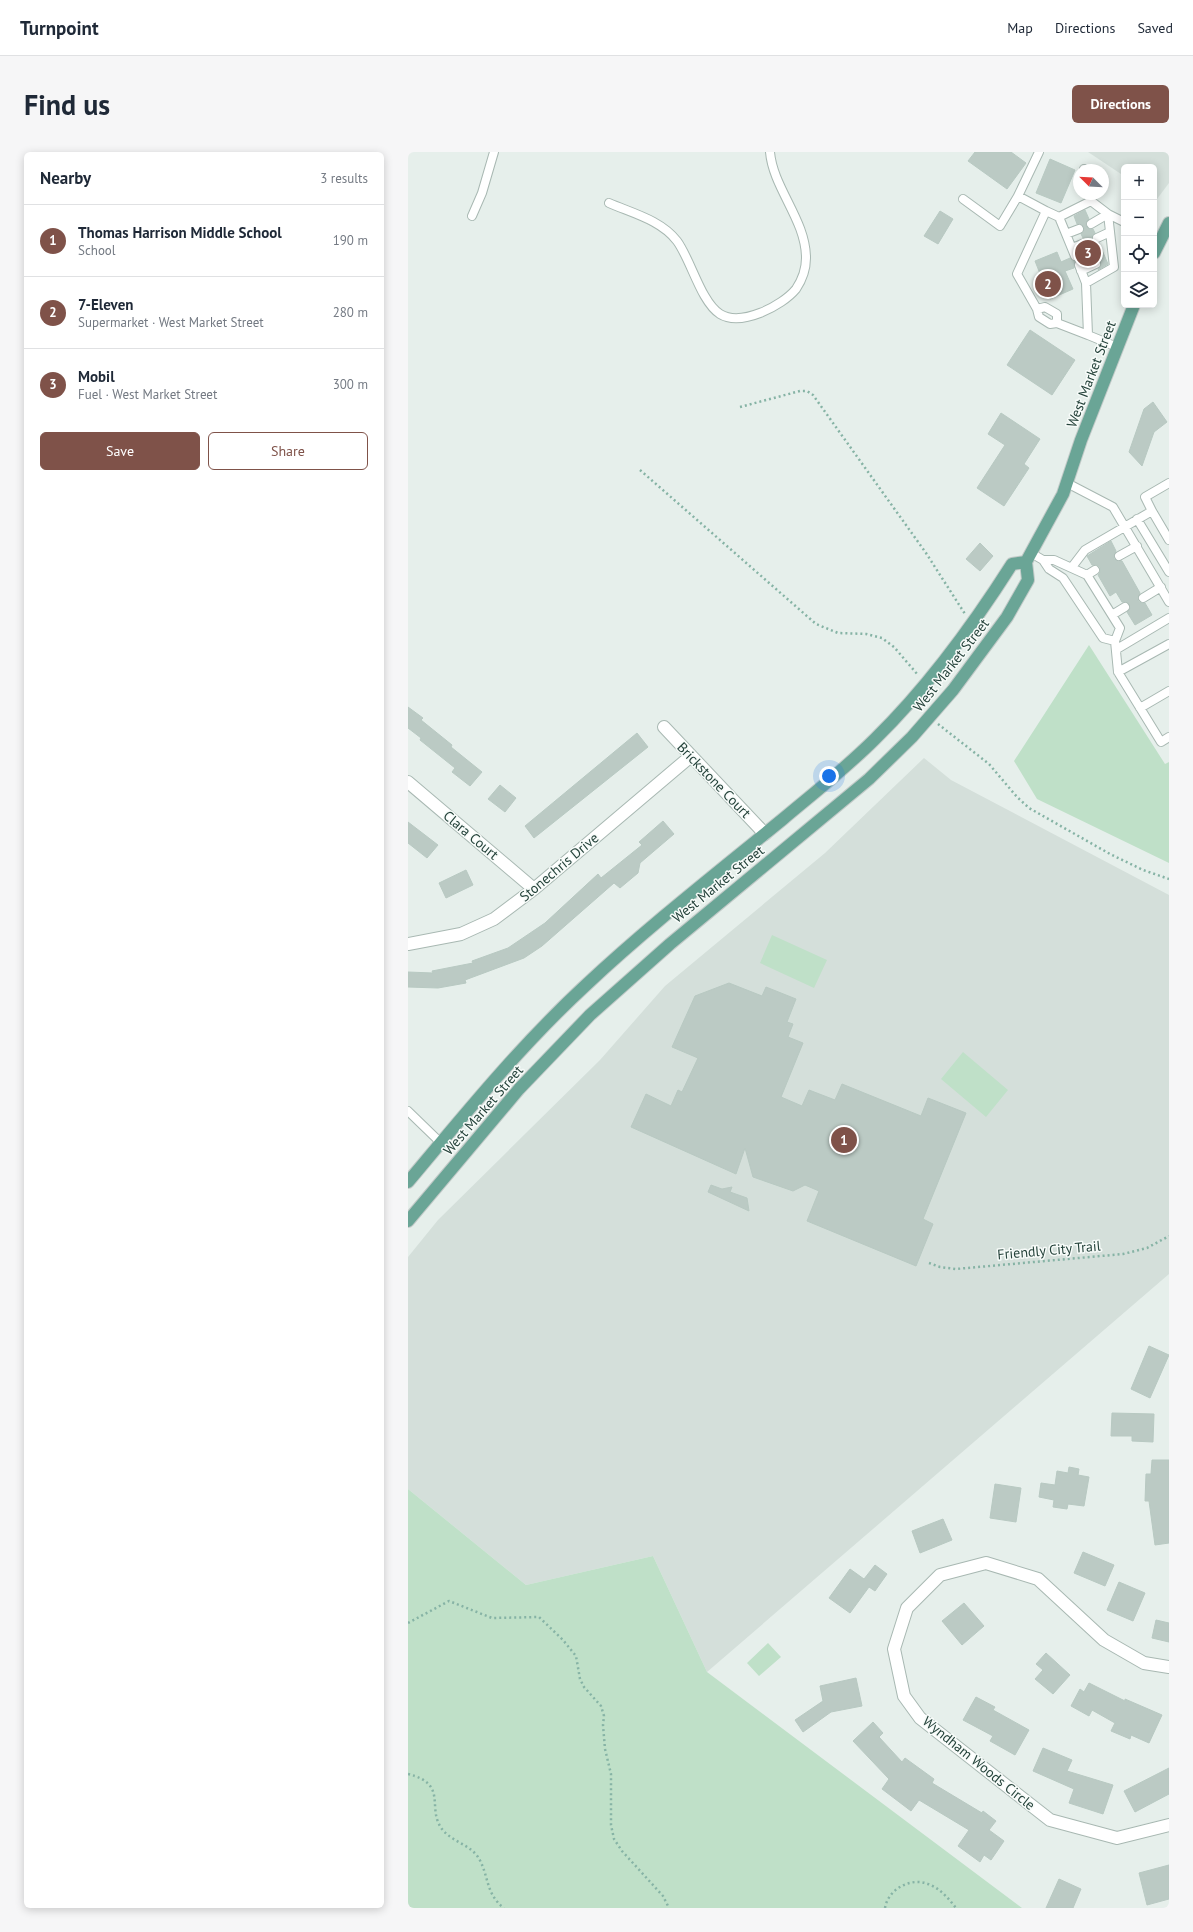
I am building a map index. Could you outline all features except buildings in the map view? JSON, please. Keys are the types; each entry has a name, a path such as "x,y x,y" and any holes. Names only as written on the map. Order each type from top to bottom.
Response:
{"main road":[{"path":"1157,236 1169,223"},
{"name":"West Market Street","path":"408,1221 519,1089 590,1015 680,935 861,786 898,751 930,717 980,655 1014,607 1028,580 1028,558 1063,494 1081,440 1133,308"},
{"name":"West Market Street","path":"408,1182 512,1059 586,985 672,909 765,834 860,753 926,684 971,627 1012,564 1028,558"}],"street":[{"name":"Brickstone Court","path":"664,727 765,834"},
{"name":"Stonechris Drive","path":"408,944 461,934 494,919 534,889 691,756"},
{"name":"Clara Court","path":"408,782 534,889"},
{"name":"Wyndham Woods Circle","path":"1169,1667 1144,1664 1104,1640 1038,1579 986,1563 940,1574 907,1608 894,1649 904,1696 920,1718 1050,1820 1117,1838 1169,1825"}],"lane":[{"path":"472,216 482,193 494,152"},
{"path":"609,203 654,222 672,236 684,253 710,304 717,312 732,318 751,316 776,304 791,294 802,277 806,262 803,239 784,192 774,173 770,152"},
{"path":"963,199 1000,226 1018,196 1039,152"},
{"path":"1018,196 1059,217 1074,252 1085,243"},
{"path":"1059,217 1085,200"},
{"path":"1093,200 1108,214 1121,220"},
{"path":"1046,211 1017,274 1037,309 1038,317 1050,324 1057,323 1117,347"},
{"path":"1091,224 1108,214"},
{"path":"1086,283 1114,266 1109,258 1110,232 1108,214"},
{"path":"1066,234 1079,229"},
{"path":"1097,238 1110,232"},
{"path":"1088,335 1086,283 1080,268 1096,264"},
{"path":"1037,309 1045,307 1057,314 1057,323"},
{"path":"1067,482 1113,507 1169,602"},
{"path":"1169,482 1146,497 1152,511 1169,540"},
{"path":"1072,567 1085,550 1152,511"},
{"path":"1137,519 1169,572"},
{"path":"1119,556 1137,546"},
{"path":"1028,558 1054,560 1087,575 1120,628 1116,645 1118,672 1161,742 1169,737"},
{"path":"1044,560 1049,569 1063,578 1103,638 1116,645"},
{"path":"1087,575 1095,570"},
{"path":"1142,598 1161,588"},
{"path":"1112,615 1124,607"},
{"path":"1116,645 1169,618"},
{"path":"1118,672 1169,644"},
{"path":"1140,708 1169,691"},
{"path":"408,1111 441,1143"}],"path":[{"path":"740,407 800,391 807,391 813,395 926,553 957,600 971,627"},
{"path":"640,470 816,624 838,633 866,634 882,638 894,647 926,684"},
{"path":"930,717 989,764 1017,797 1029,808 1110,854 1142,870 1169,880"},
{"name":"Friendly City Trail","path":"928,1263 940,1267 956,1269 1123,1254 1147,1248 1169,1236"},
{"path":"408,1623 449,1601 492,1618 539,1617 563,1640 576,1656 580,1679 584,1687 601,1706 604,1716 603,1725 605,1749 611,1774 611,1825 614,1839 622,1851 663,1896 669,1908"},
{"path":"408,1774 417,1776 426,1782 433,1791 436,1814 441,1828 457,1842 472,1850 479,1858 492,1895 504,1908"},
{"path":"885,1908 890,1896 896,1889 912,1882 930,1884 940,1891 956,1908"}],"shaded area":[{"path":"1088,152 1169,152 1169,183 1157,199 1157,164 1121,164 1121,174 1109,166 1109,164 1106,164"},
{"path":"924,758 951,780 1169,895 1169,1274 707,1672 653,1556 526,1585 408,1489 408,1257 438,1220 600,1060 665,986 825,853"}],"green space":[{"path":"1089,645 1165,764 1169,762 1169,863 1037,799 1014,761"},
{"path":"772,935 827,960 814,988 760,963"},
{"path":"963,1052 1008,1090 986,1117 941,1079"},
{"path":"408,1489 526,1585 653,1556 707,1672 1022,1908 408,1908"},
{"path":"768,1643 781,1657 759,1676 747,1663"}],"place":[{"name":"Mobil","path":"1088,253"},
{"name":"7-Eleven","path":"1048,284"},
{"name":"Thomas Harrison Middle School","path":"844,1140"}]}
